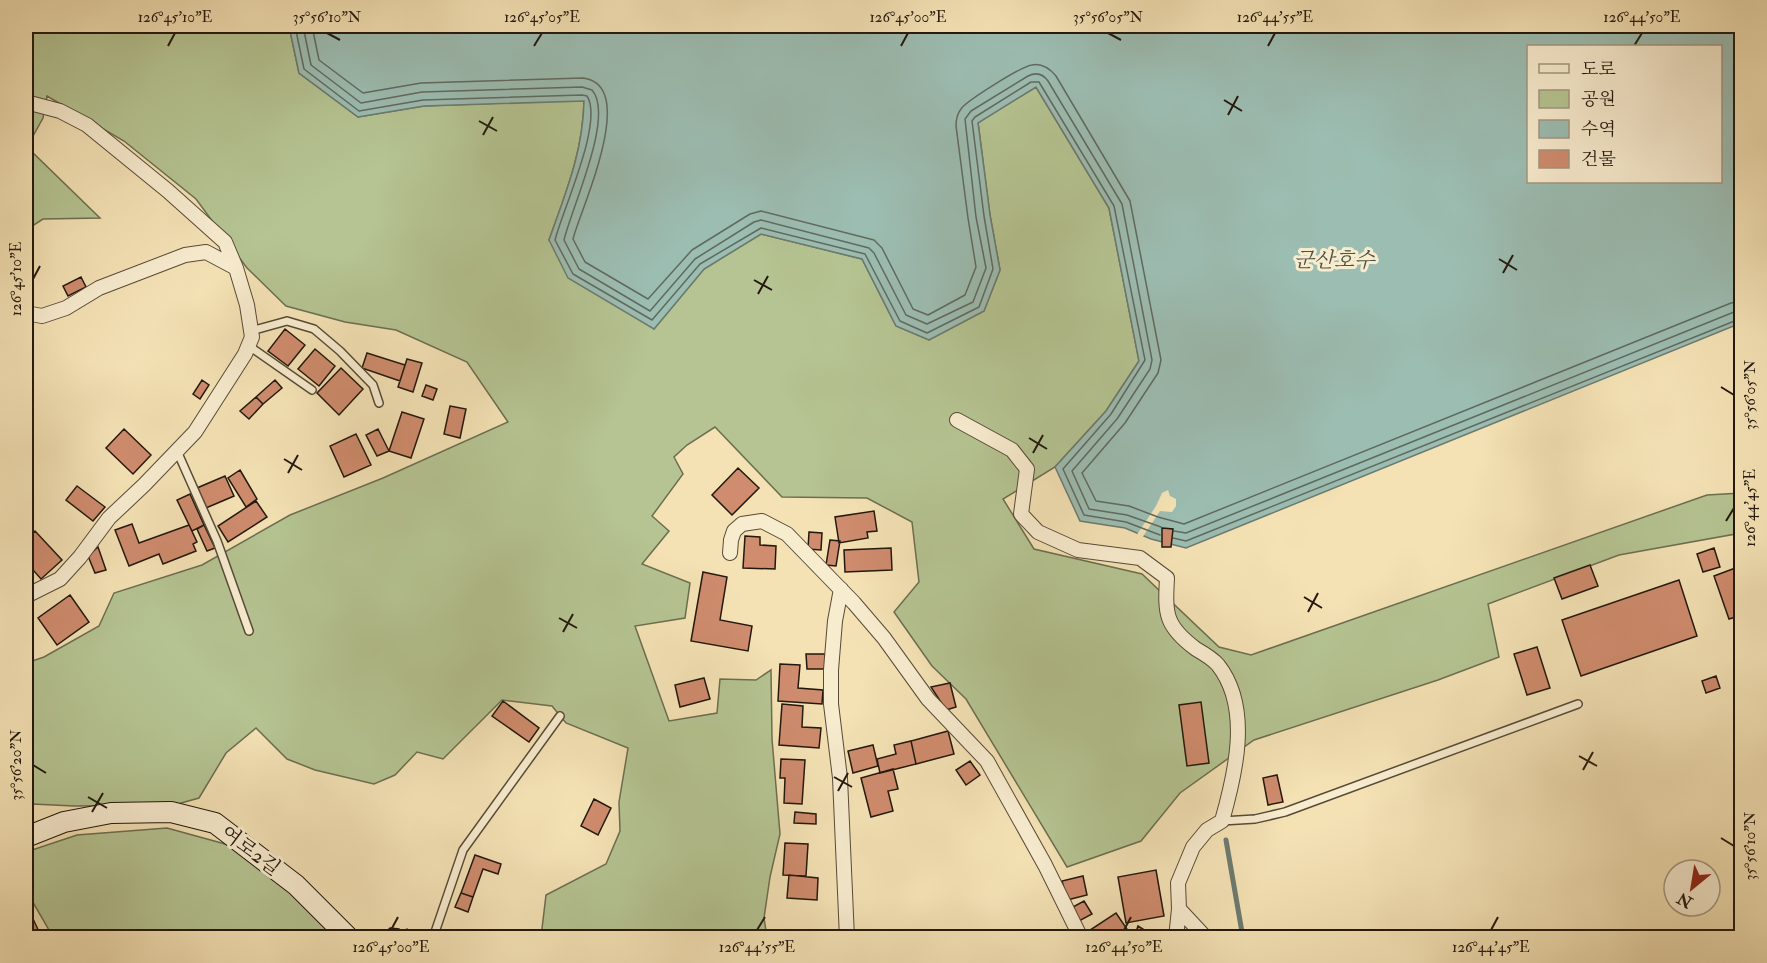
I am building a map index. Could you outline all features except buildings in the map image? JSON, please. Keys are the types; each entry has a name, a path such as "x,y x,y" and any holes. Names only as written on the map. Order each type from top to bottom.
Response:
{"street":[{"path":"26,102 60,111 87,125 168,191 225,242 236,268 247,305 252,337 245,354 195,432 109,518 80,557 60,579 26,596"},
{"path":"26,313 42,316 66,308 99,288 185,255 206,252 236,268"},
{"path":"957,420 1012,450 1026,469 1021,513 1038,532 1078,550 1140,558 1167,578 1165,605 1172,627 1180,637 1217,665 1229,686 1236,710 1234,779 1222,821 1207,830 1193,847 1178,883 1179,909 1176,938"},
{"path":"730,553 734,531 742,524 762,521 787,534 841,589 884,638 928,699 987,761 1045,865 1081,938"},
{"path":"841,589 832,651 831,704 840,778 848,938"},
{"name":"여로2길","path":"26,837 64,822 111,813 171,812 215,823 296,885 349,938"},
{"path":"1179,909 1206,938"}],"lane":[{"path":"251,331 287,321 314,329 340,351 373,385 379,402"},
{"path":"249,346 312,390"},
{"path":"177,451 217,541 249,631"},
{"path":"1222,821 1255,819 1285,812 1578,704"},
{"path":"433,938 463,850 560,716"}],"green space":[{"path":"26,26 289,26 299,73 358,117 424,106 584,100 577,154 549,240 654,329 704,269 761,234 862,259 896,326 929,340 984,311 1000,270 990,215 978,122 1036,87 1109,208 1139,361 1106,411 1055,467 1003,499 1034,549 1142,574 1219,647 1251,655 1707,495 1741,493 1741,533 1619,555 1488,604 1499,657 1438,680 1254,740 1180,793 1141,841 1067,867 966,699 932,666 894,612 919,582 912,522 867,498 782,497 715,427 687,445 674,457 683,474 652,516 669,531 642,564 690,583 685,618 635,626 669,721 717,713 720,679 756,680 771,670 772,739 780,834 764,918 767,937 541,937 546,895 606,864 620,831 619,802 628,748 566,723 552,706 502,700 443,759 417,752 395,775 374,784 315,770 287,759 256,728 226,753 199,798 174,805 32,804 26,806 26,663 44,657 99,626 114,593 202,565 290,515 383,478 508,422 467,362 396,330 345,322 286,306 247,268 196,199 124,141 47,96 43,118 27,147 100,218 43,219 26,230"},
{"path":"167,828 236,847 280,881 338,937 53,937 31,899 26,879 26,852 77,835"}],"water":[{"name":"군산호수","path":"289,26 1741,26 1741,323 1186,548 1151,539 1125,528 1080,521 1055,467 1106,411 1139,361 1109,208 1036,87 978,123 1000,270 984,311 929,340 896,326 862,259 761,234 704,269 654,329 568,278 549,240 577,155 584,101 424,106 358,117 299,73"}],"pier":[{"path":"1168,490 1170,496 1176,499 1176,506 1172,512 1160,511 1142,538 1136,536 1162,493"}],"waterway":[{"path":"1226,840 1243,938"}]}
